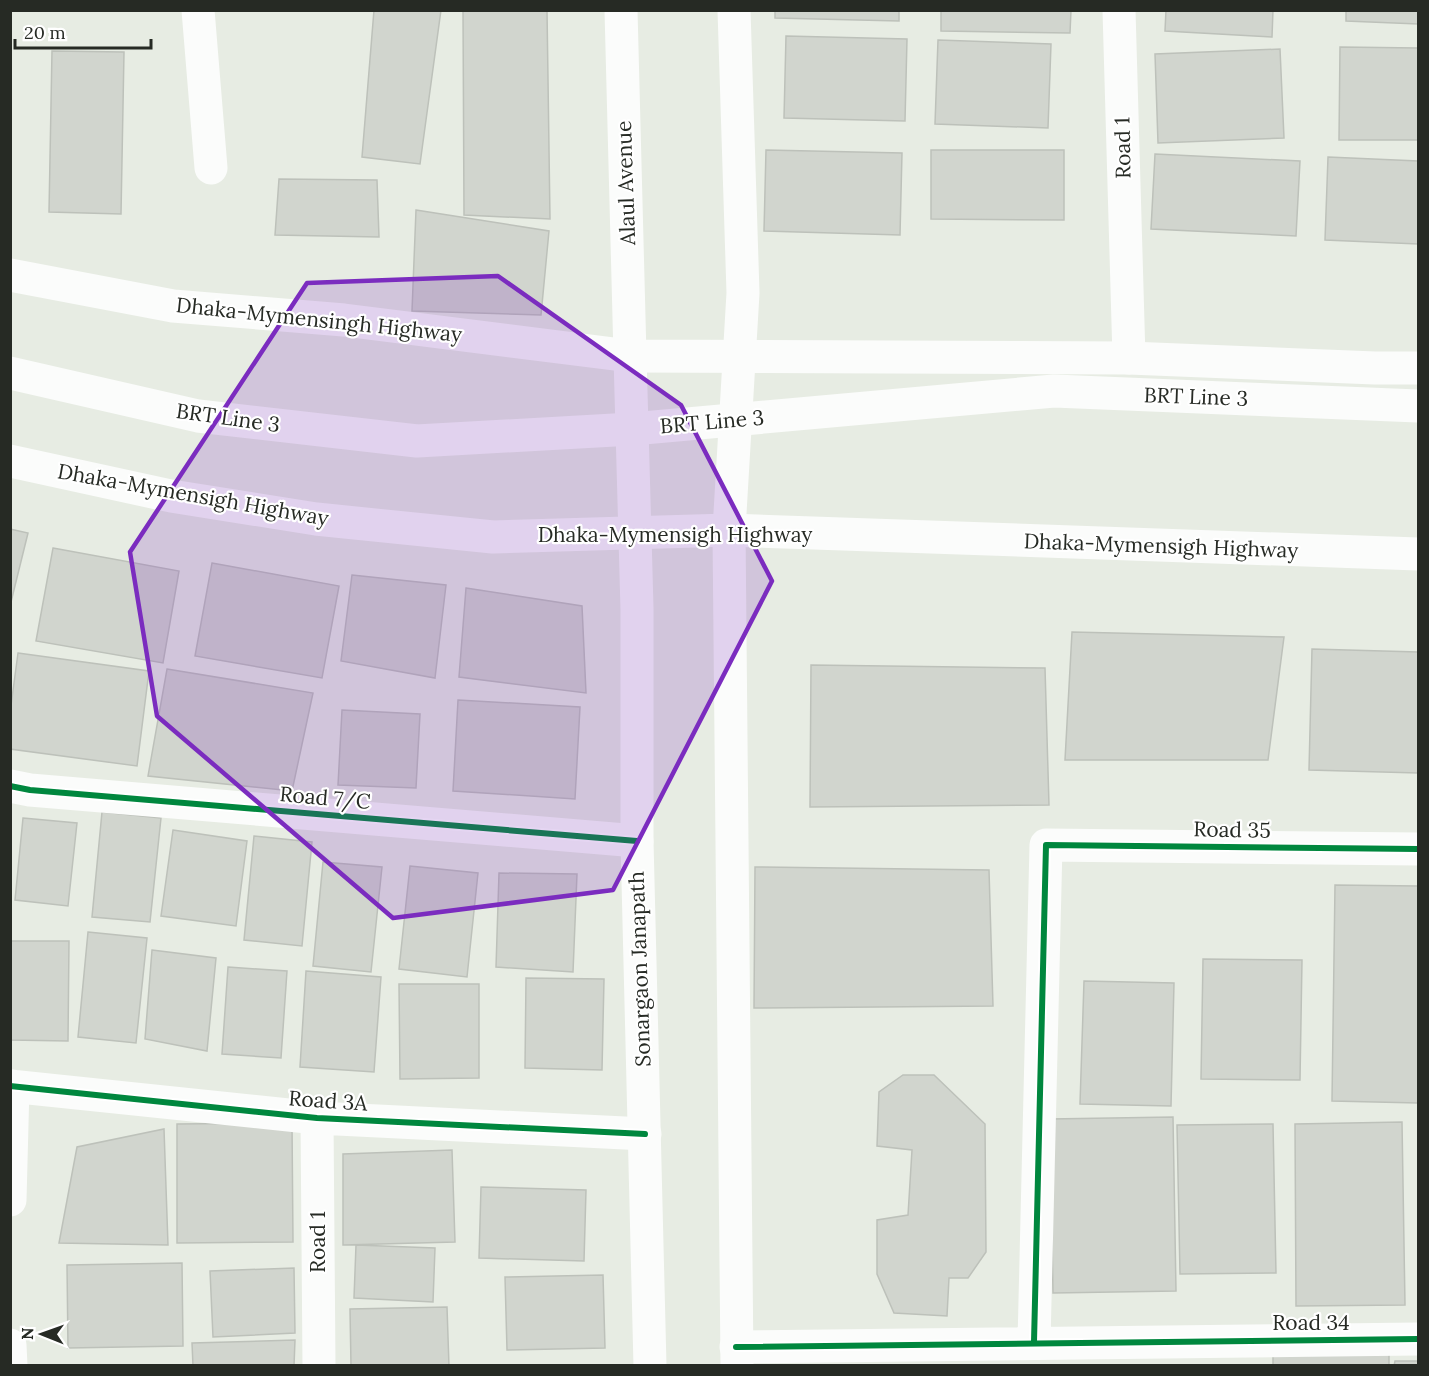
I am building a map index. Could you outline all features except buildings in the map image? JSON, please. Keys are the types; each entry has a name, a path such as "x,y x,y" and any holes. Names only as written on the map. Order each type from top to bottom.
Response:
{"main road":[{"path":"198,10 211,168"},
{"name":"Alaul Avenue","path":"621,10 630,356"},
{"path":"734,10 743,293 729,530 736,1356"},
{"name":"Road 1","path":"1119,10 1129,358"},
{"name":"Dhaka-Mymensingh Highway","path":"10,275 173,306 344,320 630,356"},
{"path":"630,356 1129,358 1419,368"},
{"name":"Sonargaon Janapath","path":"630,356 637,609 637,841 650,1365"},
{"name":"BRT Line 3","path":"10,373 198,416 417,441 632,429 1054,391 1419,406"},
{"name":"Dhaka-Mymensigh Highway","path":"10,461 171,496 316,519 493,537 634,531 729,530 1419,554"},
{"name":"Road 7/C","path":"10,786 54,792 637,841"},
{"name":"Road 35","path":"1034,1341 1046,845 1419,849"},
{"path":"10,1200 12,1086"},
{"name":"Road 3A","path":"12,1086 317,1118 645,1134"},
{"name":"Road 1","path":"317,1118 319,1365"},
{"name":"Road 34","path":"736,1356 1034,1341 1203,1353 1419,1339"},
{"path":"10,1345 11,1365"}],"highlighted area":[{"path":"498,276 681,405 772,581 613,890 393,918 157,716 130,552 307,283"}],"cycle path":[{"path":"10,786 30,790 637,841"},
{"path":"1034,1342 1046,845 1418,849"},
{"path":"10,1086 317,1118 645,1134"},
{"path":"736,1347 1418,1339"}]}
